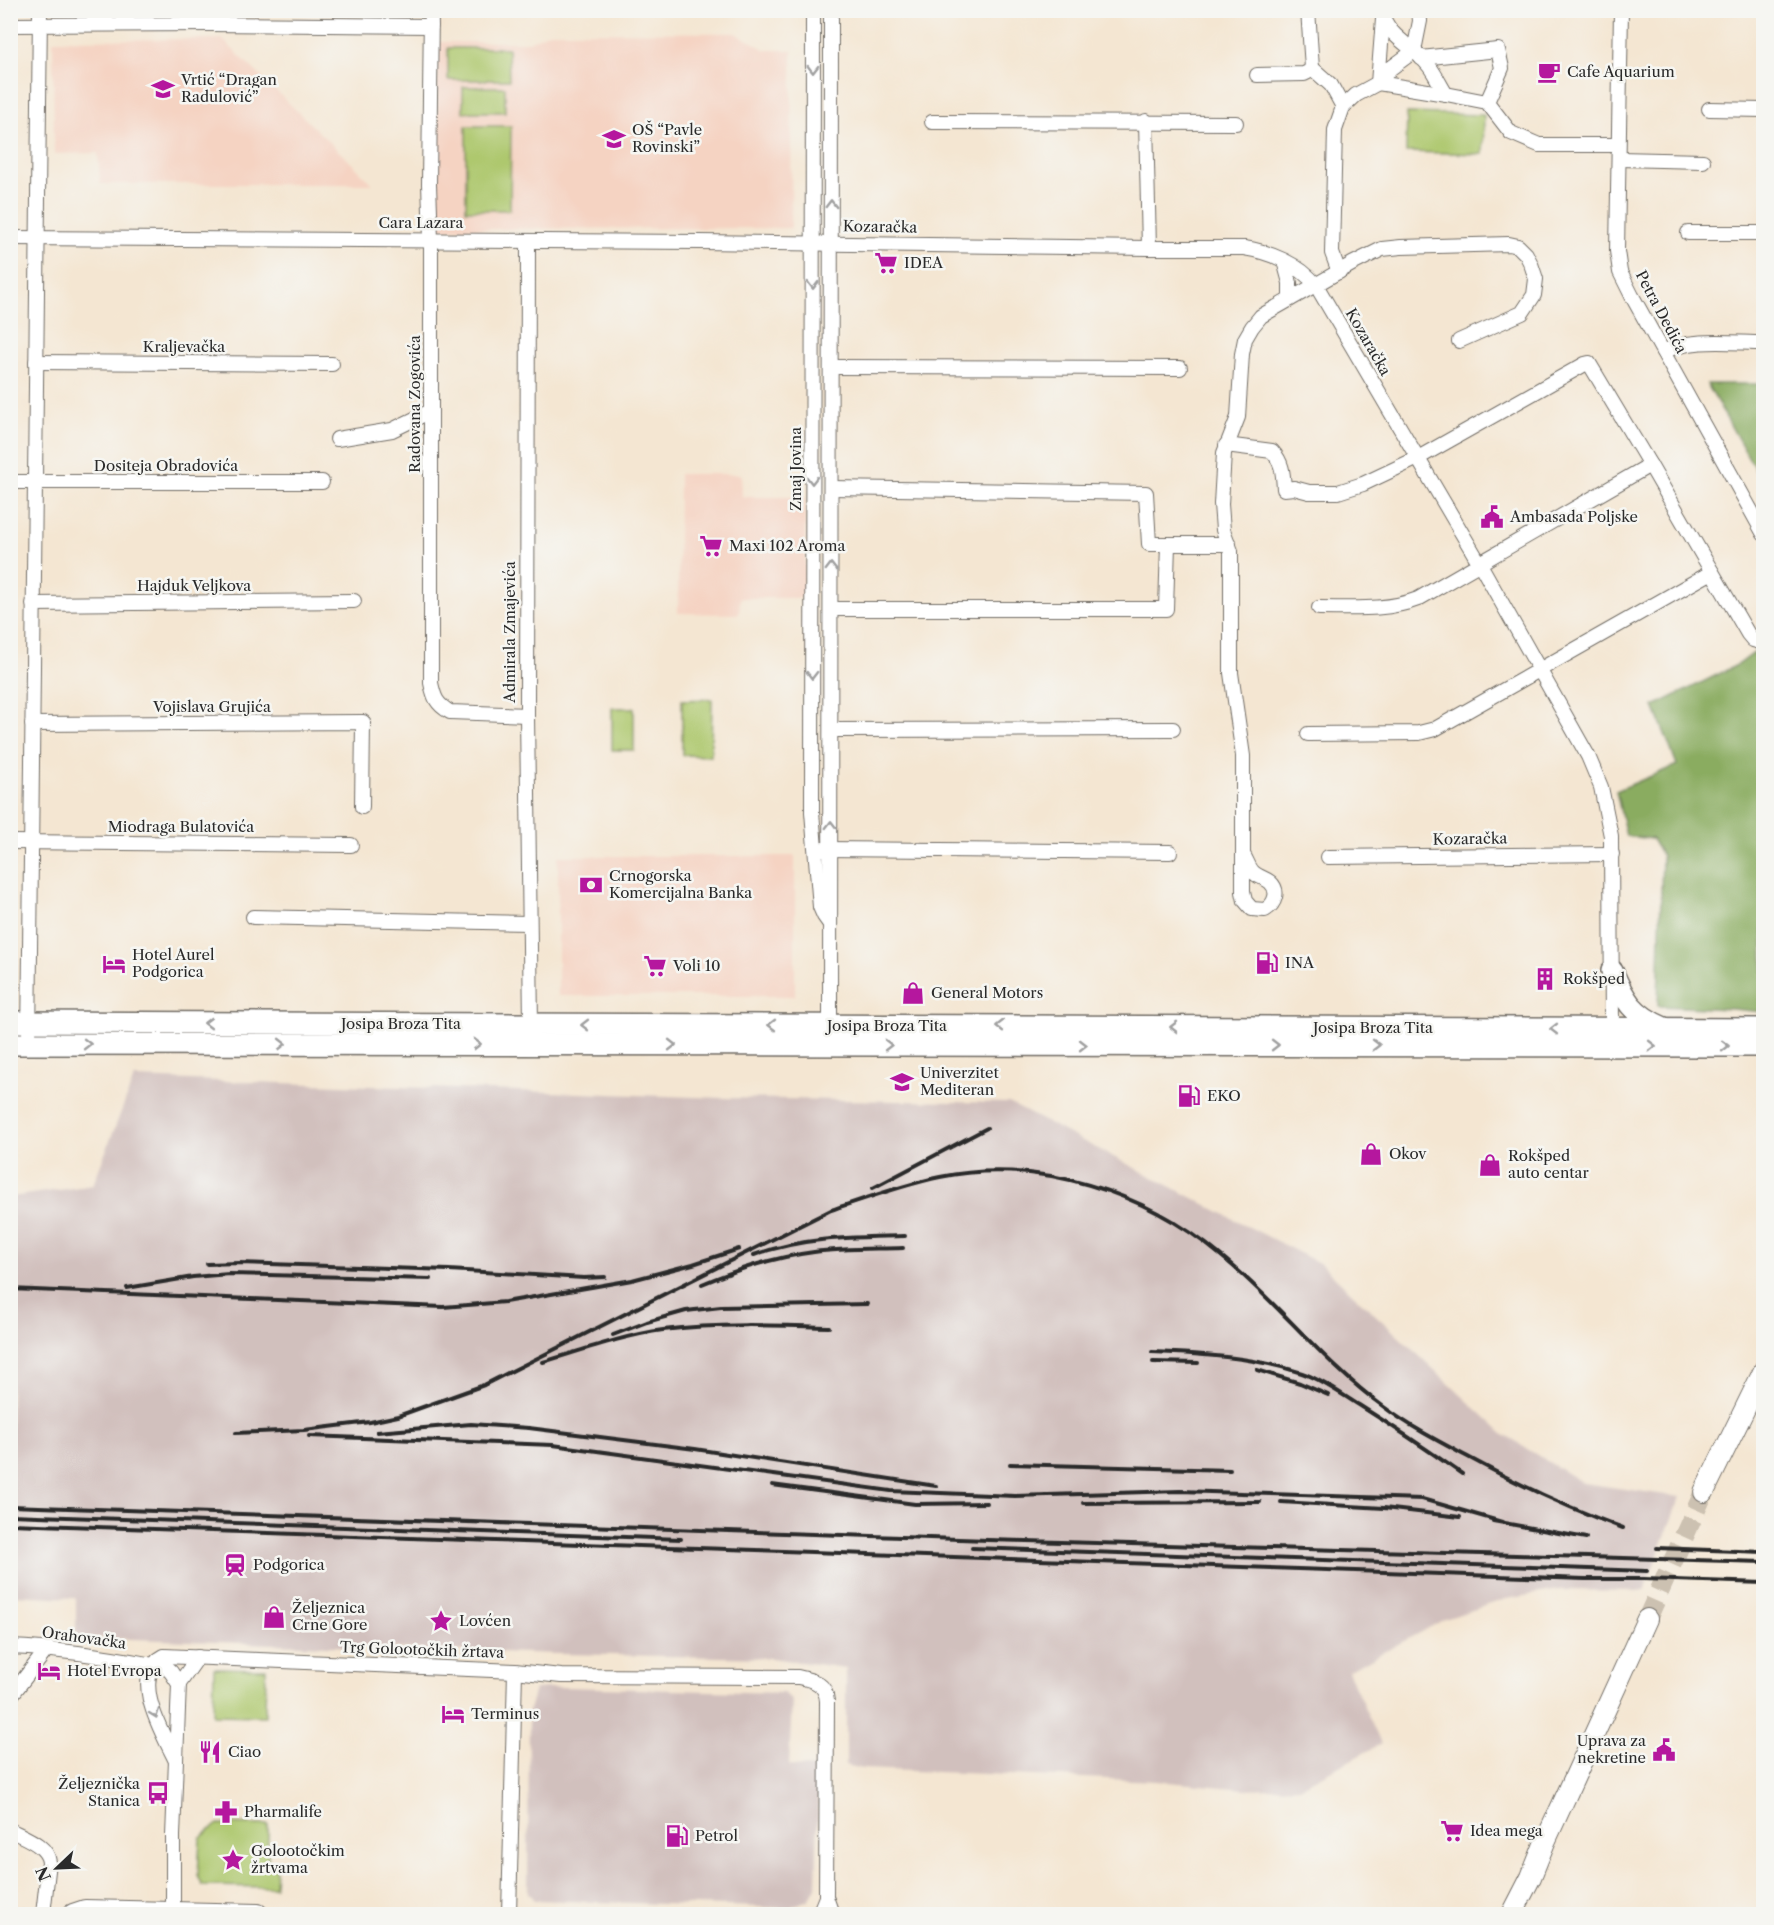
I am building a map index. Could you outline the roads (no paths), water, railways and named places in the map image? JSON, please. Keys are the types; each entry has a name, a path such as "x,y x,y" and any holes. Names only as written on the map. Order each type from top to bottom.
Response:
{"main road":[{"path":"1612,971 1621,992 1631,1007 1643,1018 1668,1029"},
{"name":"Josipa Broza Tita","path":"20,1022 531,1024 830,1035"},
{"name":"Josipa Broza Tita","path":"1612,1037 1668,1029 1762,1042"},
{"name":"Josipa Broza Tita","path":"20,1044 830,1035 1612,1037 1762,1042"},
{"path":"1704,1492 1764,1370"},
{"path":"1512,1914 1531,1877 1647,1618"},
{"path":"73,1914 85,1910 258,1914"}],"street":[{"path":"20,1044 30,842 40,10"},
{"name":"Radovana Zogovića","path":"431,10 429,184 431,682 438,705 450,712 526,715"},
{"name":"Zmaj Jovina","path":"813,10 812,812 820,907 831,925"},
{"name":"Zmaj Jovina","path":"830,1035 831,10"},
{"path":"1308,10 1312,68 1331,85 1343,107"},
{"path":"1418,55 1419,10"},
{"name":"Petra Dedića","path":"1621,10 1617,251 1620,272 1764,534"},
{"path":"1382,15 1395,37 1429,66 1446,94"},
{"path":"1378,83 1382,15"},
{"path":"10,25 431,26"},
{"path":"1339,272 1332,253 1335,130 1343,107 1356,94 1378,83 1391,68 1418,55 1498,50 1502,68 1487,102"},
{"path":"1257,75 1304,74 1312,68"},
{"path":"1378,83 1487,102 1511,133 1539,145 1618,145"},
{"path":"1709,109 1764,110"},
{"path":"932,122 1236,123"},
{"path":"1146,122 1149,248"},
{"path":"1619,159 1703,161"},
{"path":"1688,233 1764,233"},
{"name":"Cara Lazara","path":"10,238 831,243"},
{"name":"Admirala Zmajevića","path":"528,241 526,715 531,1024"},
{"name":"Kozaračka","path":"831,243 1244,248 1284,261 1316,285 1540,669 1588,756 1601,787 1611,836 1612,854 1612,1037"},
{"path":"1244,856 1243,756 1231,673 1232,559 1221,521 1223,464 1226,445 1238,417 1245,339 1261,316 1372,254 1390,248 1509,244 1518,246 1526,254 1534,271 1536,279 1534,295 1522,313 1459,341"},
{"path":"1284,261 1290,283 1290,299"},
{"path":"1663,352 1680,344 1690,343 1764,343"},
{"name":"Kraljevačka","path":"36,362 332,364"},
{"path":"1226,445 1272,451 1283,470 1284,489 1338,492 1350,489 1418,459 1589,363 1748,634 1754,640 1764,643"},
{"path":"831,367 1180,368"},
{"path":"337,439 392,430 431,411"},
{"path":"1319,608 1383,608 1402,605 1418,599 1650,465"},
{"name":"Dositeja Obradovića","path":"10,482 322,482"},
{"path":"831,488 1146,493 1149,544 1229,544"},
{"path":"831,609 1166,609 1168,544"},
{"path":"1308,734 1427,732 1712,572"},
{"name":"Hajduk Veljkova","path":"33,604 354,601"},
{"name":"Vojislava Grujića","path":"32,724 363,722 362,807"},
{"path":"831,729 1173,729"},
{"name":"Miodraga Bulatovića","path":"10,842 351,845"},
{"path":"815,849 1170,852"},
{"name":"Kozaračka","path":"1328,857 1612,854"},
{"path":"253,917 529,923"},
{"name":"Orahovačka","path":"10,1647 48,1648 155,1662"},
{"path":"10,1697 48,1648"},
{"name":"Trg Golootočkih žrtava","path":"155,1662 164,1656 515,1671 509,1914"},
{"path":"173,1913 175,1759 179,1684 198,1657"},
{"path":"175,1759 156,1718 149,1696 150,1677 155,1662 171,1671 179,1684"},
{"path":"515,1671 561,1676 798,1677 814,1680 821,1685 827,1695 826,1897 832,1914"},
{"path":"10,1830 44,1849 48,1855 44,1914"},
{"path":"819,1914 826,1897"}],"tunnel":[{"path":"1647,1619 1704,1492"}],"railway":[{"path":"873,1188 987,1128"},
{"path":"236,1433 304,1430 370,1422 398,1416 484,1385 831,1210 940,1177 977,1172 1015,1172 1052,1176 1089,1185 1124,1197 1158,1213 1220,1255 1262,1292 1341,1371 1394,1414 1434,1439 1504,1476 1563,1504 1623,1528"},
{"path":"754,1255 810,1241 905,1236"},
{"path":"702,1284 757,1264 799,1254 836,1250 903,1248"},
{"path":"10,1289 443,1307 505,1302 632,1280 739,1249"},
{"path":"207,1264 239,1263 449,1270 584,1278 605,1277"},
{"path":"127,1288 193,1277 229,1274 430,1279"},
{"path":"613,1335 686,1311 721,1307 867,1304"},
{"path":"543,1362 618,1339 663,1330 725,1325 829,1327"},
{"path":"1152,1352 1247,1360 1302,1373 1338,1392 1462,1474"},
{"path":"1153,1362 1198,1363"},
{"path":"1257,1370 1300,1383 1328,1395"},
{"path":"377,1432 471,1424 529,1428 695,1449 936,1486"},
{"path":"309,1436 553,1445 891,1491 1015,1496 1180,1491 1422,1499 1502,1522"},
{"path":"1010,1464 1230,1470"},
{"path":"772,1485 915,1504 987,1503"},
{"path":"1083,1503 1260,1502"},
{"path":"1281,1502 1384,1508 1460,1517"},
{"path":"10,1506 988,1540 1764,1562"},
{"path":"10,1515 681,1539"},
{"path":"1493,1521 1586,1538"},
{"path":"10,1524 1585,1579 1764,1583"},
{"path":"972,1548 1647,1571"},
{"path":"1657,1548 1764,1552"}],"place":[{"name":"Cafe Aquarium","path":"1549,72"},
{"name":"Vrtić “Dragan Radulović”","path":"163,89"},
{"name":"OŠ “Pavle Rovinski”","path":"614,139"},
{"name":"IDEA","path":"886,263"},
{"name":"Ambasada Poljske","path":"1492,517"},
{"name":"Maxi 102 Aroma","path":"711,546"},
{"name":"Crnogorska Komercijalna Banka","path":"591,885"},
{"name":"INA","path":"1267,963"},
{"name":"Hotel Aurel Podgorica","path":"114,964"},
{"name":"Voli 10","path":"655,966"},
{"name":"Rokšped","path":"1545,979"},
{"name":"General Motors","path":"913,993"},
{"name":"Univerzitet Mediteran","path":"902,1082"},
{"name":"EKO","path":"1189,1096"},
{"name":"Okov","path":"1371,1154"},
{"name":"Rokšped auto centar","path":"1490,1165"},
{"name":"Podgorica","path":"235,1565"},
{"name":"Željeznica Crne Gore","path":"274,1617"},
{"name":"Lovćen","path":"441,1621"},
{"name":"Hotel Evropa","path":"49,1671"},
{"name":"Terminus","path":"453,1714"},
{"name":"Uprava za nekretine","path":"1664,1750"},
{"name":"Ciao","path":"210,1752"},
{"name":"Željeznička Stanica","path":"158,1793"},
{"name":"Pharmalife","path":"226,1812"},
{"name":"Idea mega","path":"1452,1831"},
{"name":"Petrol","path":"677,1836"},
{"name":"Golootočkim žrtvama","path":"233,1860"}]}
